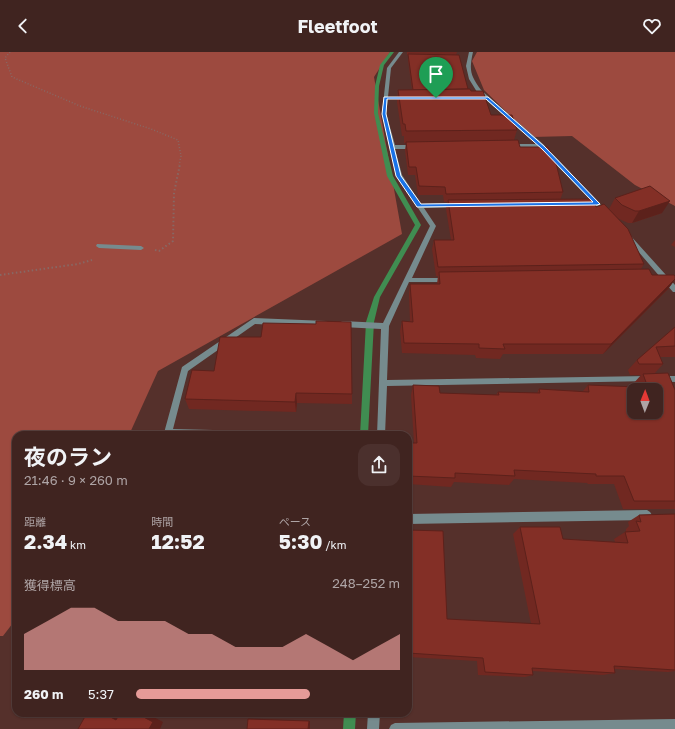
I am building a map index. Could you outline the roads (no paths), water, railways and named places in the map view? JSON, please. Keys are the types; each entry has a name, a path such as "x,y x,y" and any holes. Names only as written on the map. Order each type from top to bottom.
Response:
{"street":[{"path":"462,58 470,55"},
{"path":"470,55 468,66 471,79 480,91 541,145 613,220"},
{"path":"381,431 385,326 433,226 399,176 384,114 389,68 400,56"},
{"path":"386,98 417,98"},
{"path":"479,98 487,98"},
{"path":"502,146 541,145"},
{"path":"392,147 423,147"},
{"path":"589,204 597,204"},
{"path":"419,206 466,205"},
{"path":"623,231 675,290"},
{"path":"99,246 141,248"},
{"path":"655,276 663,276"},
{"path":"407,280 455,280"},
{"path":"169,431 185,369 254,321 385,326"},
{"path":"383,383 675,379"},
{"path":"412,519 659,515"},
{"path":"373,729 374,717"},
{"path":"395,729 675,725"}],"waterway":[{"path":"364,431 370,322 377,297 418,225 390,176 376,113 377,86 382,65 392,52"},
{"path":"349,729 350,717"}]}
